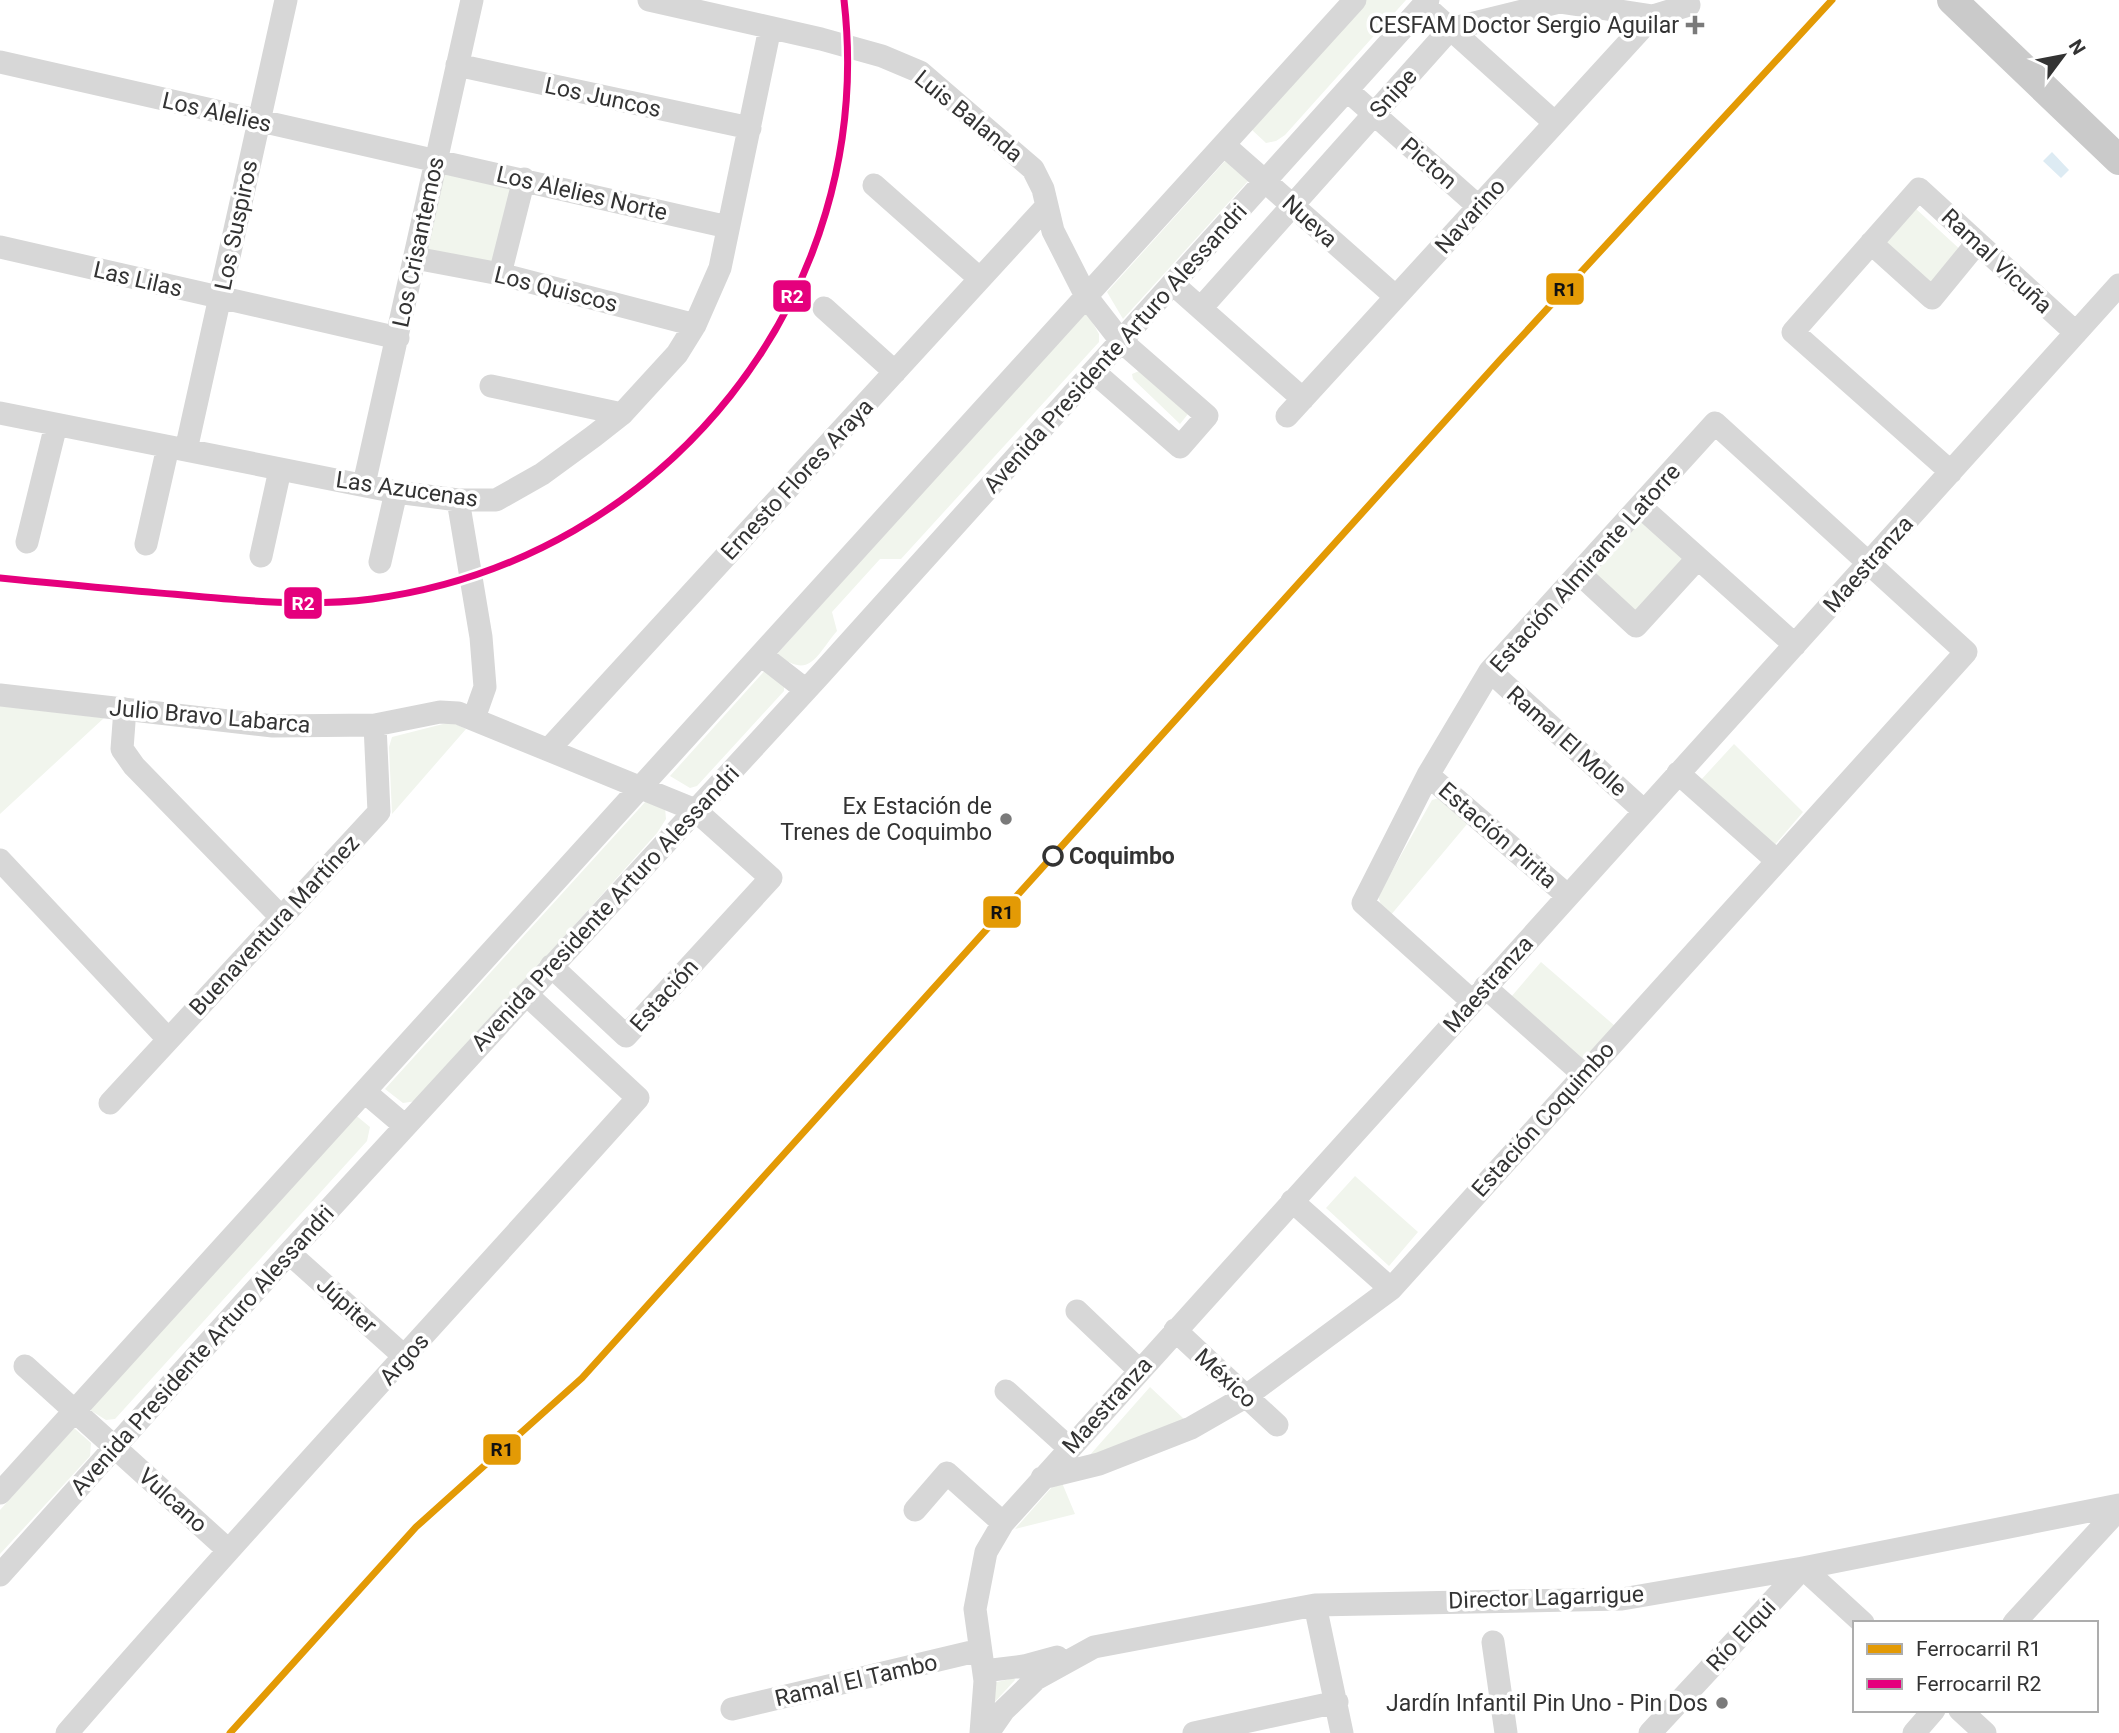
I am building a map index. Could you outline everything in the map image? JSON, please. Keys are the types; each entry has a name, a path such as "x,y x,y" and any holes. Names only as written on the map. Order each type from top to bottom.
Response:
{"main road":[{"path":"1952,0 2119,160"}],"street":[{"name":"Los Suspiros","path":"146,544 177,449 220,298 286,0"},
{"name":"Los Crisantemos","path":"364,484 472,0"},
{"name":"Luis Balanda","path":"649,0 821,39 882,56 920,72 1033,169 1043,189 1045,208 1053,231 1086,296 1121,341 1207,416 1180,447 1094,372"},
{"path":"0,1493 1355,0"},
{"path":"1429,2 1451,29 1555,123"},
{"name":"Avenida Presidente Arturo Alessandri","path":"0,1575 289,1253 806,690 1429,2"},
{"path":"1451,29 1559,2 1653,16 1689,5"},
{"name":"Navarino","path":"1287,416 1653,16"},
{"name":"Las Azucenas","path":"0,413 396,492 458,500 496,500 542,474 622,414 677,354 695,325 720,268 770,28"},
{"name":"Snipe","path":"1201,308 1451,29"},
{"name":"Los Alelies","path":"0,62 435,160"},
{"name":"Los Juncos","path":"457,65 750,128"},
{"name":"Picton","path":"1348,91 1479,206"},
{"name":"Nueva","path":"1224,145 1396,297"},
{"name":"Los Alelies Norte","path":"435,160 728,226"},
{"path":"500,274 524,179"},
{"path":"874,185 979,278"},
{"name":"Ramal Vicuña","path":"1871,243 1919,190 2076,333"},
{"name":"Ernesto Flores Araya","path":"548,749 1045,208"},
{"path":"1951,472 1793,331 1871,243 1932,298 1977,243"},
{"name":"Las Lilas","path":"0,247 398,338"},
{"name":"Los Quiscos","path":"415,258 500,274 695,325"},
{"path":"1173,284 1303,398"},
{"name":"Maestranza","path":"981,1733 985,1700 975,1609 980,1571 986,1552 1003,1523 1068,1447 2119,285"},
{"path":"824,308 895,372"},
{"path":"491,386 622,414"},
{"name":"Estación Almirante Latorre","path":"1479,994 1363,904 1428,775 1490,671 1581,575 1715,422 1868,563"},
{"path":"27,542 56,425"},
{"path":"261,556 280,470"},
{"path":"380,562 396,492"},
{"path":"458,500 481,637 485,687 474,718"},
{"path":"1641,507 1795,645"},
{"path":"1581,575 1636,626 1698,558"},
{"name":"Estación Coquimbo","path":"1042,1478 1099,1464 1168,1437 1245,1397 1391,1289 1966,652 1868,563"},
{"path":"761,655 806,690"},
{"name":"Ramal El Molle","path":"1490,671 1644,811"},
{"name":"Julio Bravo Labarca","path":"0,695 273,726 374,725 440,712 458,713 695,810"},
{"path":"125,709 122,749 134,766 280,916"},
{"name":"Buenaventura Martínez","path":"110,1103 280,916 379,812 374,725"},
{"path":"1678,773 1776,860"},
{"name":"Estación Pirita","path":"1428,775 1568,896"},
{"name":"Estación","path":"551,966 626,1036 771,878 695,810"},
{"path":"0,860 168,1039"},
{"name":"Argos","path":"67,1733 227,1549 406,1358 638,1098 526,994"},
{"path":"1479,994 1583,1074"},
{"path":"365,1091 405,1126"},
{"path":"1292,1201 1391,1289"},
{"name":"Júpiter","path":"289,1253 406,1358"},
{"path":"1077,1311 1139,1370"},
{"name":"México","path":"1175,1331 1277,1425"},
{"name":"Vulcano","path":"25,1366 227,1549"},
{"path":"1006,1391 1068,1447"},
{"path":"915,1510 947,1473 1003,1523"},
{"path":"2016,1621 2119,1507"},
{"name":"Director Lagarrigue","path":"982,1661 1024,1666 1094,1647 1315,1605 1622,1599 1803,1568 2119,1507"},
{"path":"1803,1568 1861,1621"},
{"name":"Río Elqui","path":"1650,1733 1803,1568"},
{"path":"1315,1605 1342,1733"},
{"path":"1493,1643 1506,1733"},
{"name":"Director Lagarrigue","path":"988,1733 1004,1710 1036,1679 1094,1647"},
{"name":"Ramal El Tambo","path":"732,1709 982,1661"},
{"path":"1194,1733 1337,1702"},
{"path":"1914,1733 1932,1712"},
{"path":"1962,1712 1985,1733"}],"shaded area":[{"path":"1366,0 1406,0 1285,135 1266,143 1251,129"},
{"path":"2052,152 2069,170 2061,178 2043,161"},
{"path":"1231,160 1249,180 1123,319 1107,292 1225,161"},
{"path":"444,166 514,181 493,268 424,252"},
{"path":"1915,208 1964,253 1930,288 1883,244"},
{"path":"1086,311 1099,334 1099,342 901,559 880,559 832,612 837,631 817,657 805,665 797,665 777,654"},
{"path":"1139,371 1188,414 1180,424 1133,379 1132,374"},
{"path":"1642,517 1686,556 1635,615 1591,575"},
{"path":"768,667 784,682 784,691 697,786 690,788 670,776"},
{"path":"0,706 104,718 0,814"},
{"path":"451,722 466,729 392,814 389,747 392,737"},
{"path":"1734,744 1803,812 1773,847 1700,781"},
{"path":"1439,798 1468,823 1390,916 1378,896 1432,800"},
{"path":"647,800 665,808 666,819 657,833 417,1101 403,1103 385,1089"},
{"path":"1541,962 1615,1026 1585,1061 1511,997"},
{"path":"353,1113 370,1127 367,1141 115,1419 106,1420 87,1408"},
{"path":"1355,1176 1418,1232 1389,1266 1326,1208"},
{"path":"1150,1387 1184,1419 1119,1448 1089,1456"},
{"path":"74,1428 91,1443 90,1456 0,1554 0,1510"},
{"path":"1060,1478 1075,1514 1015,1529"},
{"path":"1014,1678 1015,1680 992,1705 993,1683"}],"rail line":[{"name":"R2","path":"0,578 254,601 301,603 372,599 478,574 574,530 659,470 731,396 787,309 826,213 845,109 844,0"},
{"name":"R1","path":"230,1733 416,1527 582,1378 1500,360 1832,0"}],"place":[{"name":"CESFAM Doctor Sergio Aguilar","path":"1695,25"},
{"name":"Ex Estación de Trenes de Coquimbo","path":"1006,819"},
{"name":"Coquimbo","path":"1053,856"},
{"name":"Jardín Infantil Pin Uno - Pin Dos","path":"1722,1703"}]}
